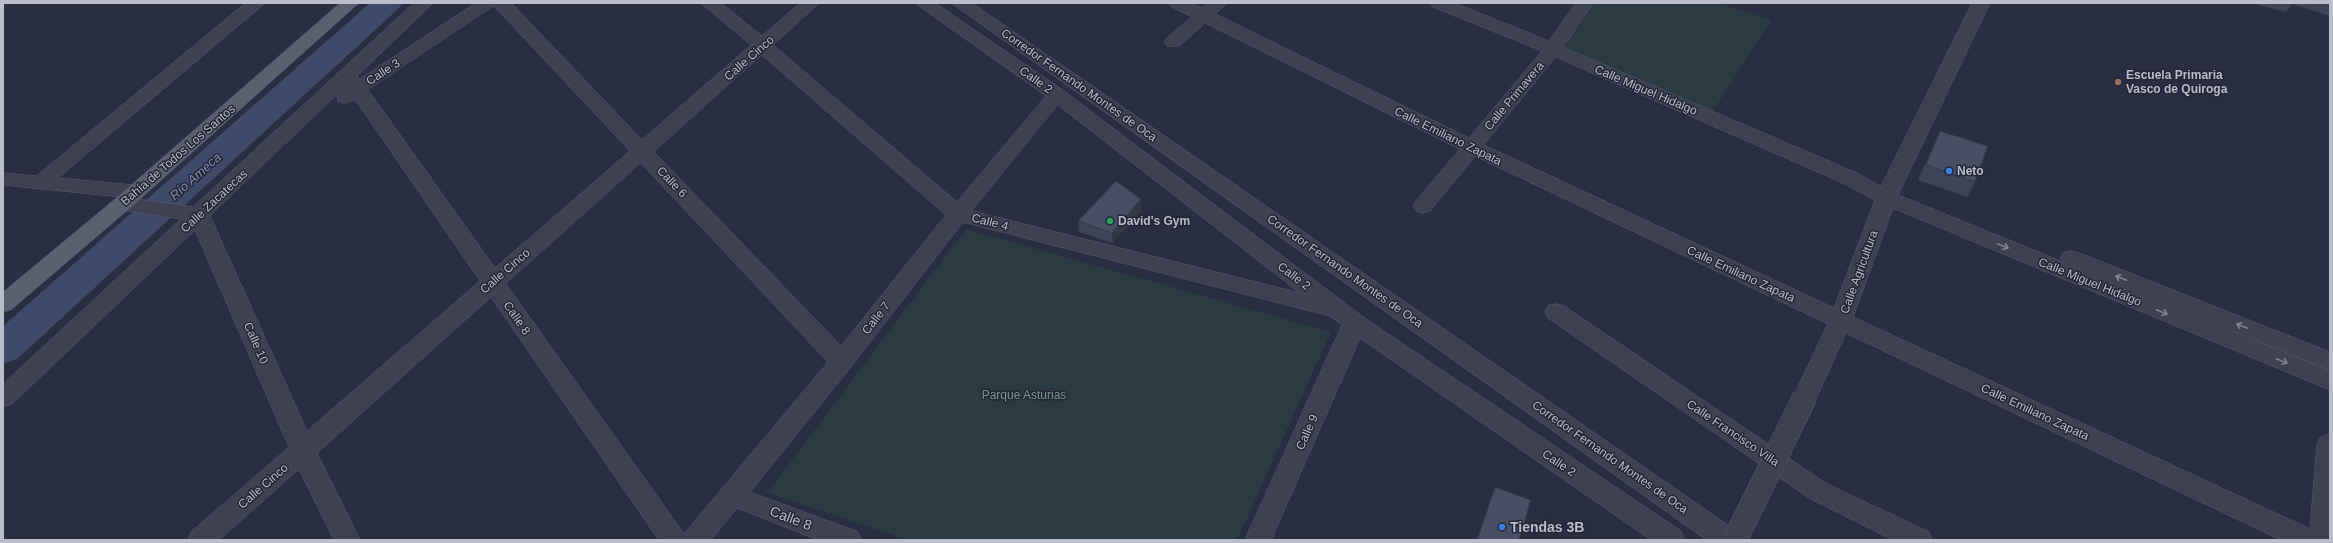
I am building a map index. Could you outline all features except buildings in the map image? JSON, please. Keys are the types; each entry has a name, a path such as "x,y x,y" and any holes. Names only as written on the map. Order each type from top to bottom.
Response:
{"main road":[{"name":"Bahía de Todos Los Santos","path":"3,304 131,200 350,3"}],"street":[{"path":"40,183 256,3"},
{"name":"Calle Zacatecas","path":"3,398 278,141 352,83 424,3"},
{"name":"Calle 3","path":"352,83 488,3"},
{"name":"Calle 6","path":"501,3 842,362"},
{"name":"Calle 4","path":"710,3 763,46 958,214 1347,317"},
{"name":"Calle Cinco","path":"201,540 810,3"},
{"name":"Calle 2","path":"924,3 1058,95 1347,317 1671,539"},
{"name":"Corredor Fernando Montes de Oca","path":"961,3 1728,540"},
{"name":"Calle Emiliano Zapata","path":"1178,3 1211,9 1471,147 2307,540"},
{"name":"Calle Miguel Hidalgo","path":"1439,3 1553,49 1852,178 2330,361"},
{"name":"Calle Primavera","path":"1423,206 1553,49 1585,3"},
{"name":"Calle Agricultura","path":"1735,540 1841,320 1889,192 1980,3"},
{"path":"1173,42 1211,9"},
{"name":"Calle 8","path":"352,83 674,540"},
{"name":"Calle 7","path":"695,540 733,496 842,362 958,214 1058,95"},
{"path":"3,179 40,183 131,200 199,215"},
{"name":"Calle Miguel Hidalgo","path":"1889,192 2330,381"},
{"name":"Calle 10","path":"199,215 303,450 347,540"},
{"name":"Calle Francisco Villa","path":"1556,312 1818,491 1919,540"},
{"name":"Calle 9","path":"1258,540 1347,317"},
{"path":"2322,540 2330,444"},
{"path":"1818,491 1893,540"},
{"name":"Calle 8","path":"733,496 848,540"}],"green space":[{"path":"1596,3 1716,3 1772,20 1713,111 1565,47"},
{"name":"Parque Asturias","path":"966,229 1331,332 1237,540 907,540 767,493"}],"waterway":[{"name":"Río Ameca","path":"3,349 388,3"}],"place":[{"name":"Escuela Primaria Vasco de Quiroga","path":"2118,82"},
{"name":"Neto","path":"1949,171"},
{"name":"David's Gym","path":"1110,221"},
{"name":"Tiendas 3B","path":"1502,527"}]}
